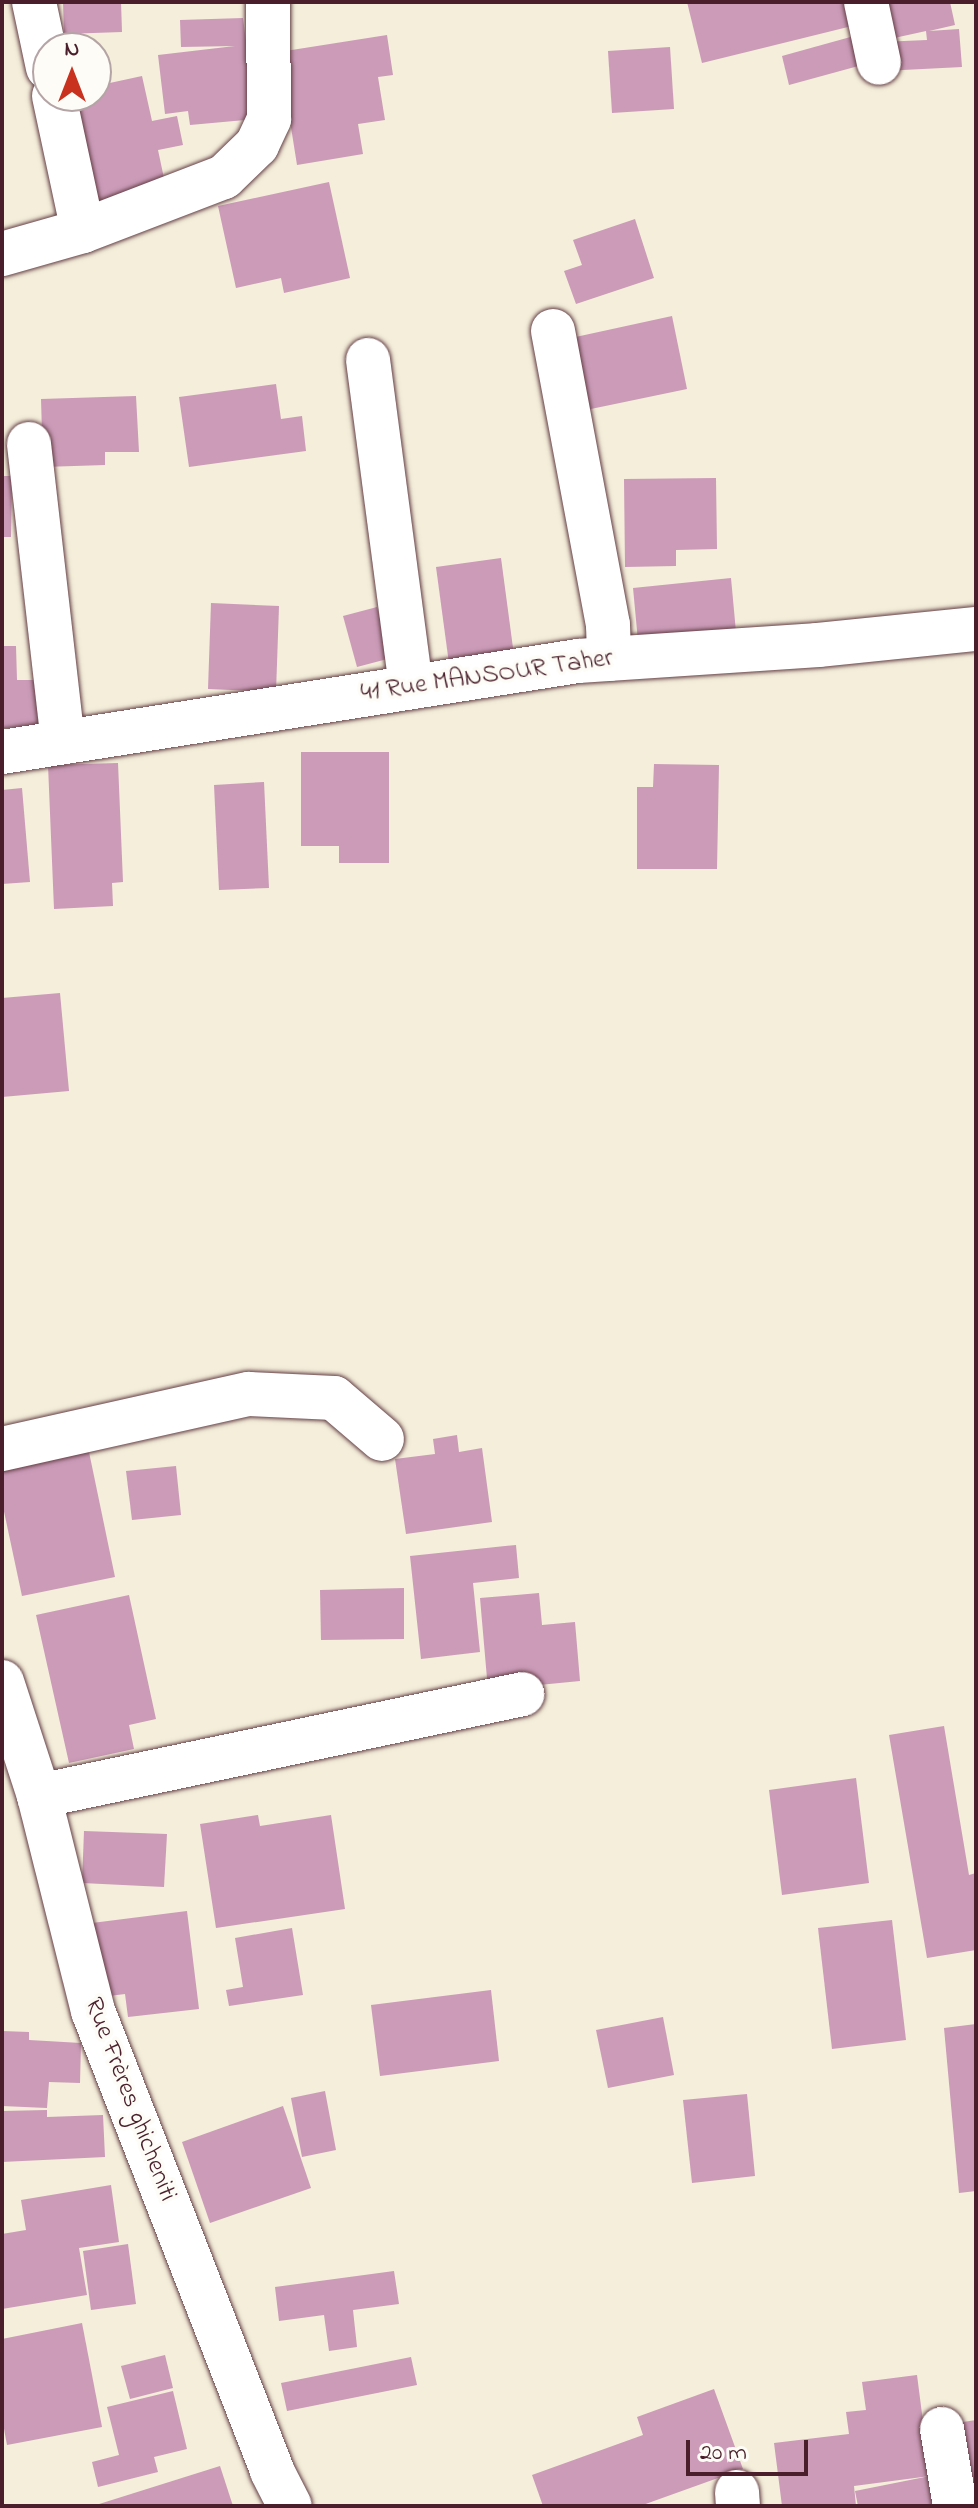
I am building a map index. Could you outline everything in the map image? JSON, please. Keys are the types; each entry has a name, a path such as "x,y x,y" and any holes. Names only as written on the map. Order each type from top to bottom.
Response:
{"street":[{"path":"34,2 40,32"},
{"path":"2,254 83,231 224,177 257,145 269,119 268,2"},
{"path":"866,2 879,63"},
{"path":"57,112 83,231"},
{"path":"553,331 608,625 609,659"},
{"path":"368,360 411,687"},
{"path":"29,444 63,742"},
{"name":"41 Rue MANSOUR Taher","path":"2,752 609,659 818,645 976,629"},
{"path":"2,1449 249,1394 334,1398 382,1439"},
{"name":"Rue Frères ghicheniti","path":"2,1682 39,1796 93,2011 272,2471 290,2506"},
{"path":"39,1796 522,1694"},
{"path":"942,2429 955,2506"}],"building":[{"path":"63,2 121,2 122,32 64,32"},
{"path":"687,2 847,2 852,26 702,63"},
{"path":"867,2 950,2 955,25 929,31 959,29 962,67 883,71 881,42 927,40 926,31 876,42"},
{"path":"243,18 256,119 190,125 188,111 165,114 158,55 235,46 181,47 180,20"},
{"path":"387,35 393,75 378,77 385,120 358,124 363,154 297,165 279,52"},
{"path":"854,36 862,65 789,85 782,56"},
{"path":"670,47 674,109 612,113 608,51"},
{"path":"142,76 152,121 177,116 183,145 158,150 168,197 96,212 75,112 112,112 112,83"},
{"path":"329,182 350,278 284,293 281,278 236,288 218,206"},
{"path":"635,219 654,278 576,304 564,271 582,265 573,240"},
{"path":"672,316 687,389 586,410 571,338"},
{"path":"276,384 281,419 302,416 306,451 189,467 179,397"},
{"path":"136,396 139,452 105,452 105,465 43,467 41,399"},
{"path":"2,476 12,476 11,537 2,537"},
{"path":"716,478 717,549 676,550 676,566 625,567 624,479"},
{"path":"501,558 515,663 450,671 436,567"},
{"path":"731,578 737,643 639,652 633,588"},
{"path":"211,603 279,606 276,692 208,689"},
{"path":"377,607 391,658 357,667 343,616"},
{"path":"2,646 16,646 17,680 48,680 50,727 2,728"},
{"path":"301,752 389,752 389,863 339,863 339,846 301,846"},
{"path":"118,763 123,882 112,883 113,906 54,909 48,765"},
{"path":"654,764 719,765 717,869 637,869 637,787 653,787"},
{"path":"264,782 269,888 219,890 214,785"},
{"path":"22,788 30,882 2,884 2,790"},
{"path":"60,993 69,1091 2,1097 2,998"},
{"path":"457,1435 459,1452 482,1448 492,1522 406,1534 395,1459 435,1454 433,1439"},
{"path":"89,1452 115,1577 22,1596 2,1502 2,1470"},
{"path":"176,1466 181,1515 132,1520 126,1471"},
{"path":"516,1545 519,1578 473,1583 480,1652 421,1659 410,1556"},
{"path":"404,1588 404,1639 321,1640 320,1590"},
{"path":"539,1593 542,1625 575,1622 580,1681 488,1690 480,1598"},
{"path":"129,1595 156,1719 129,1725 134,1749 69,1763 36,1615"},
{"path":"944,1726 969,1875 976,1873 976,1950 927,1958 889,1735"},
{"path":"856,1778 869,1883 782,1895 769,1790"},
{"path":"258,1815 260,1826 331,1815 345,1909 216,1928 200,1824"},
{"path":"84,1831 167,1834 164,1887 82,1883"},
{"path":"187,1911 199,2009 128,2017 125,1994 101,1997 92,1923"},
{"path":"892,1920 906,2040 832,2049 818,1928"},
{"path":"292,1928 303,1995 229,2006 226,1990 243,1987 235,1938"},
{"path":"491,1990 499,2061 380,2076 371,2005"},
{"path":"663,2017 674,2075 608,2088 596,2030"},
{"path":"976,2024 976,2191 959,2193 944,2028"},
{"path":"2,2031 29,2032 29,2040 81,2043 80,2083 49,2082 47,2108 2,2106"},
{"path":"325,2091 336,2150 302,2157 291,2098"},
{"path":"747,2094 755,2176 692,2183 683,2100"},
{"path":"283,2106 311,2188 210,2223 182,2142"},
{"path":"47,2110 47,2117 103,2115 105,2157 2,2162 2,2111"},
{"path":"111,2185 119,2242 79,2248 87,2295 2,2309 2,2234 26,2230 21,2200"},
{"path":"128,2244 136,2304 91,2310 83,2251"},
{"path":"394,2271 399,2304 353,2310 357,2347 329,2351 324,2315 279,2321 275,2287"},
{"path":"82,2323 102,2427 7,2445 2,2418 2,2339"},
{"path":"165,2355 173,2388 130,2399 121,2366"},
{"path":"411,2357 417,2385 287,2411 281,2383"},
{"path":"917,2375 930,2476 854,2486 856,2506 782,2506 774,2443 849,2434 846,2412 866,2410 862,2382"},
{"path":"714,2389 743,2469 640,2506 543,2506 532,2475 643,2435 637,2417"},
{"path":"173,2391 187,2449 154,2457 158,2472 98,2487 92,2462 119,2455 107,2407"},
{"path":"976,2420 976,2491 974,2491 963,2422"},
{"path":"220,2466 233,2506 96,2506 96,2505"},
{"path":"930,2476 936,2506 858,2506 855,2491"}]}
